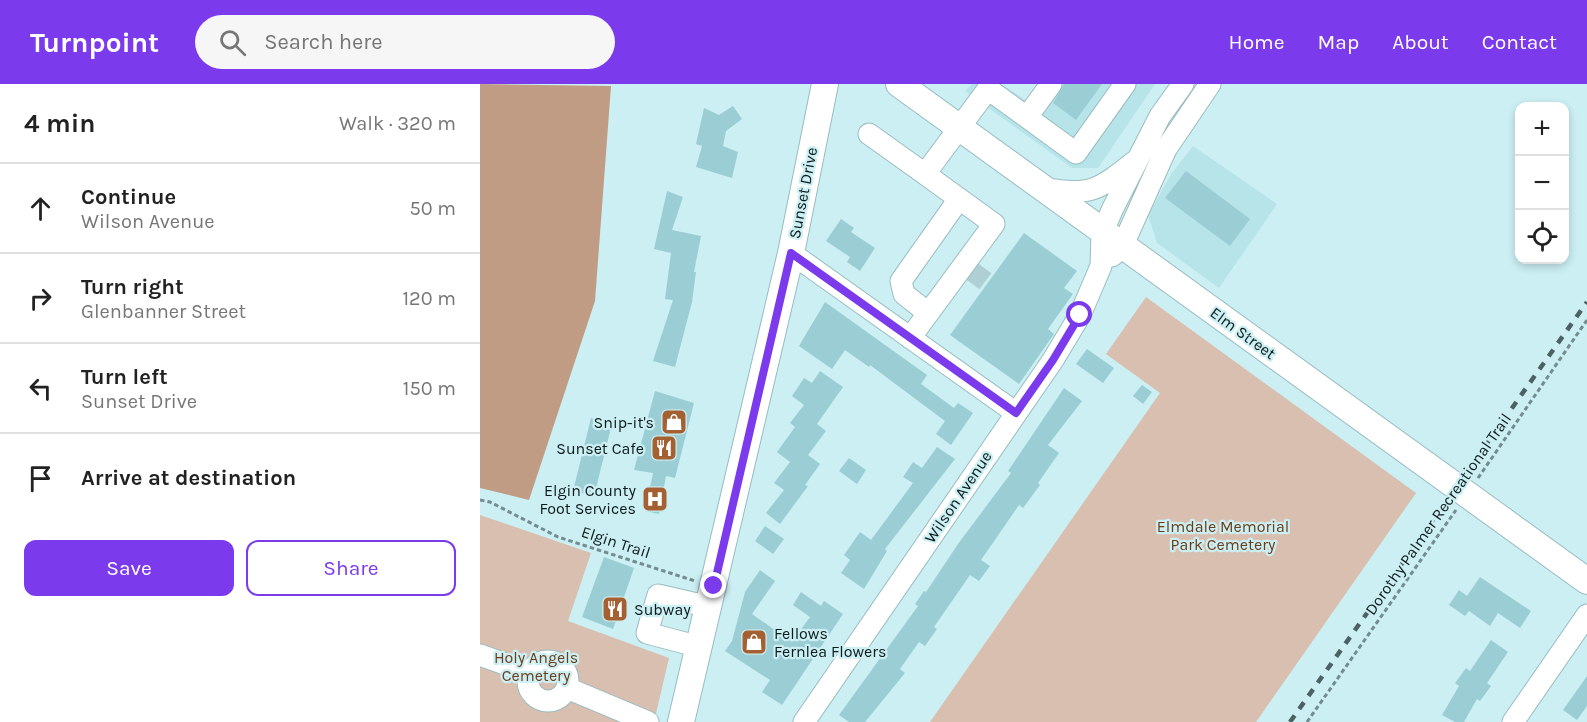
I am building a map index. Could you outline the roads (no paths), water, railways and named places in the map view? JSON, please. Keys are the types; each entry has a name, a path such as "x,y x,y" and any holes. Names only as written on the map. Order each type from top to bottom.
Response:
{"main road":[{"name":"Sunset Drive","path":"681,722 791,253 825,84"},
{"name":"Elm Street","path":"899,84 1587,581"}],"street":[{"path":"1027,117 1051,84"},
{"path":"926,174 988,89 1076,153 1125,84"},
{"name":"Wilson Avenue","path":"804,722 1053,360 1080,315 1112,240 1137,159 1160,116 1184,84"},
{"name":"Wilson Avenue","path":"1112,240 1166,149 1210,84"},
{"path":"869,134 994,224 977,266 950,283 910,338"},
{"path":"1042,188 1070,193 1089,192 1137,159"},
{"path":"928,314 904,294 901,281 959,199"},
{"path":"791,253 1016,413"},
{"path":"950,283 977,266"},
{"path":"700,647 647,633 658,595 712,597"},
{"path":"1513,722 1587,615"},
{"path":"480,655 530,673 532,668 544,661 558,663 567,674 567,688 648,722"}],"tunnel":[{"path":"971,283 983,267"}],"railway":[{"path":"1290,722 1587,302"}],"place":[{"name":"Snip-it's","path":"674,422"},
{"name":"Sunset Cafe","path":"664,448"},
{"name":"Elgin County Foot Services","path":"655,499"},
{"name":"Subway","path":"615,609"},
{"name":"Fellows Fernlea Flowers","path":"754,642"}],"park label":[{"name":"Elmdale Memorial Park Cemetery","path":"1223,535"},
{"name":"Holy Angels Cemetery","path":"536,666"}]}
